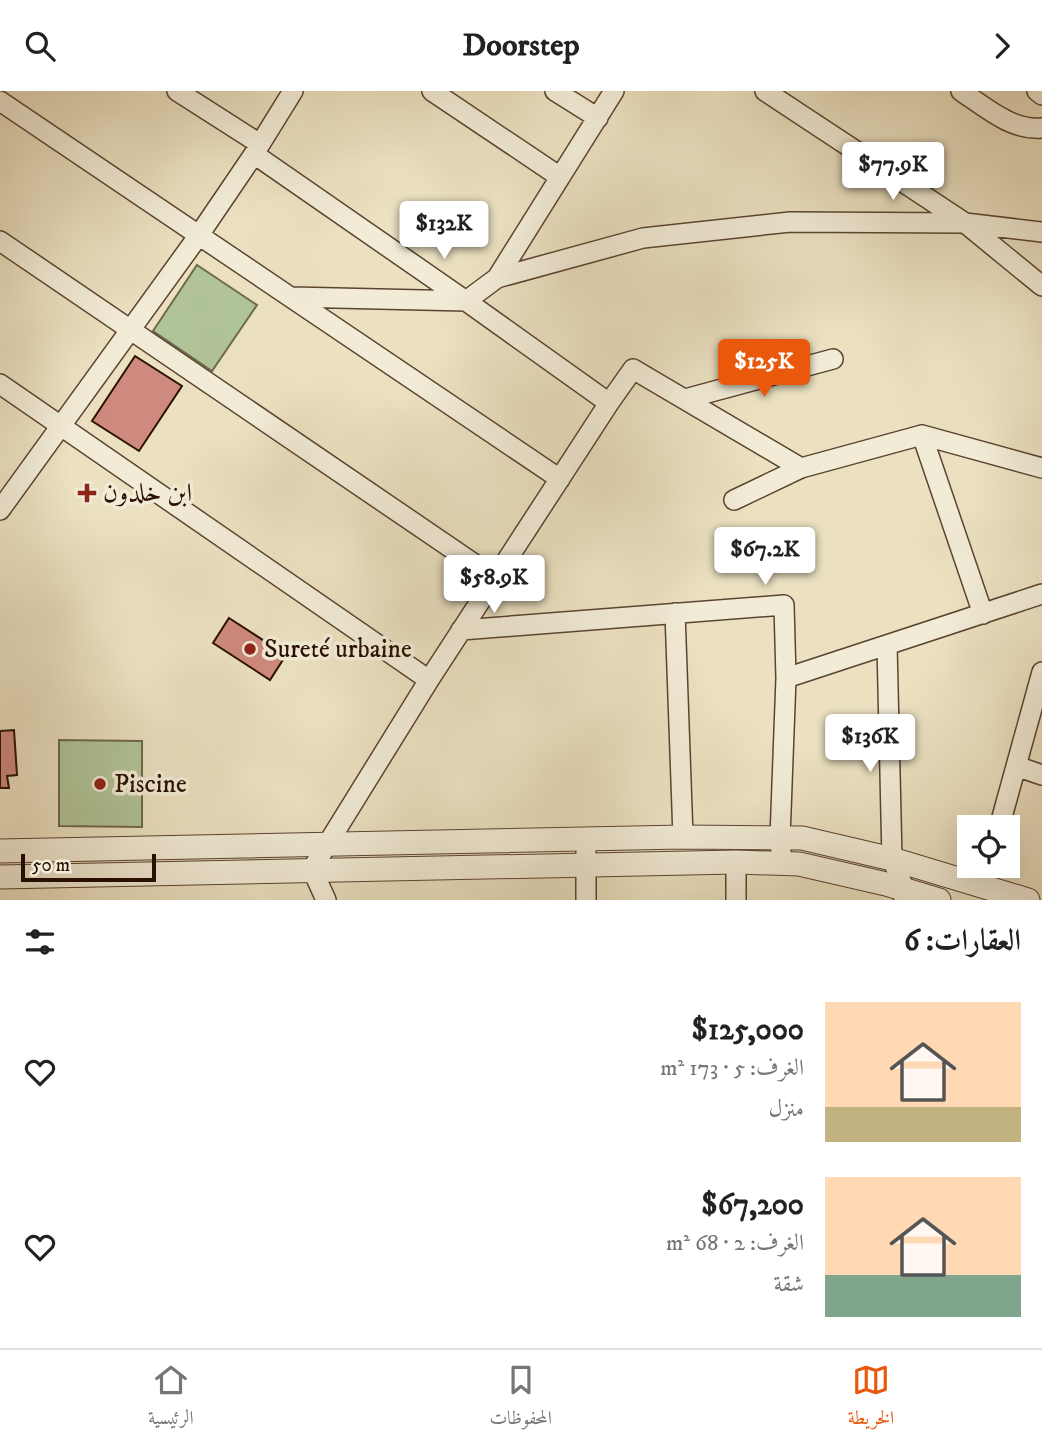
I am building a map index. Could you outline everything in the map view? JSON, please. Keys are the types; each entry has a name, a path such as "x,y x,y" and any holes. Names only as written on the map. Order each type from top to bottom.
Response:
{"street":[{"path":"177,91 609,403"},
{"path":"0,510 199,235 293,91"},
{"path":"432,91 560,177"},
{"path":"555,91 598,118"},
{"path":"291,297 467,301 497,278 614,91"},
{"path":"765,91 965,223 1042,286"},
{"path":"961,91 1004,120 1022,127 1042,128"},
{"path":"1037,91 1042,95"},
{"path":"0,101 560,479"},
{"path":"497,278 643,238 790,222 965,223 1042,232"},
{"path":"0,241 495,578"},
{"path":"685,399 833,359"},
{"path":"312,869 461,630 634,369 801,468"},
{"path":"0,384 429,680"},
{"path":"922,435 983,614"},
{"path":"734,500 801,468 922,435 1042,468"},
{"path":"786,678 1042,594"},
{"path":"461,630 784,605 786,678 780,838 782,863"},
{"path":"675,614 683,837"},
{"path":"887,645 892,859 905,895"},
{"path":"1003,815 1042,672"},
{"path":"1016,766 1042,775"},
{"path":"0,851 683,837 802,838 957,871"},
{"path":"586,839 586,900"},
{"path":"736,862 736,900"},
{"path":"0,877 586,864 782,863 811,867 905,895 939,900"},
{"path":"312,869 326,900"},
{"path":"990,878 1028,900"}],"green space":[{"path":"197,265 257,305 212,371 153,331"},
{"name":"Piscine","path":"59,740 142,741 142,827 59,826"}],"building":[{"path":"135,356 182,386 139,451 92,421"},
{"name":"Sureté urbaine","path":"229,618 286,655 270,680 213,643"},
{"path":"14,730 17,775 7,776 9,788 0,788 0,731"}],"place":[{"name":"ابن خلدون","path":"87,493"},
{"name":"Sureté urbaine","path":"250,649"},
{"name":"Piscine","path":"100,784"}]}
